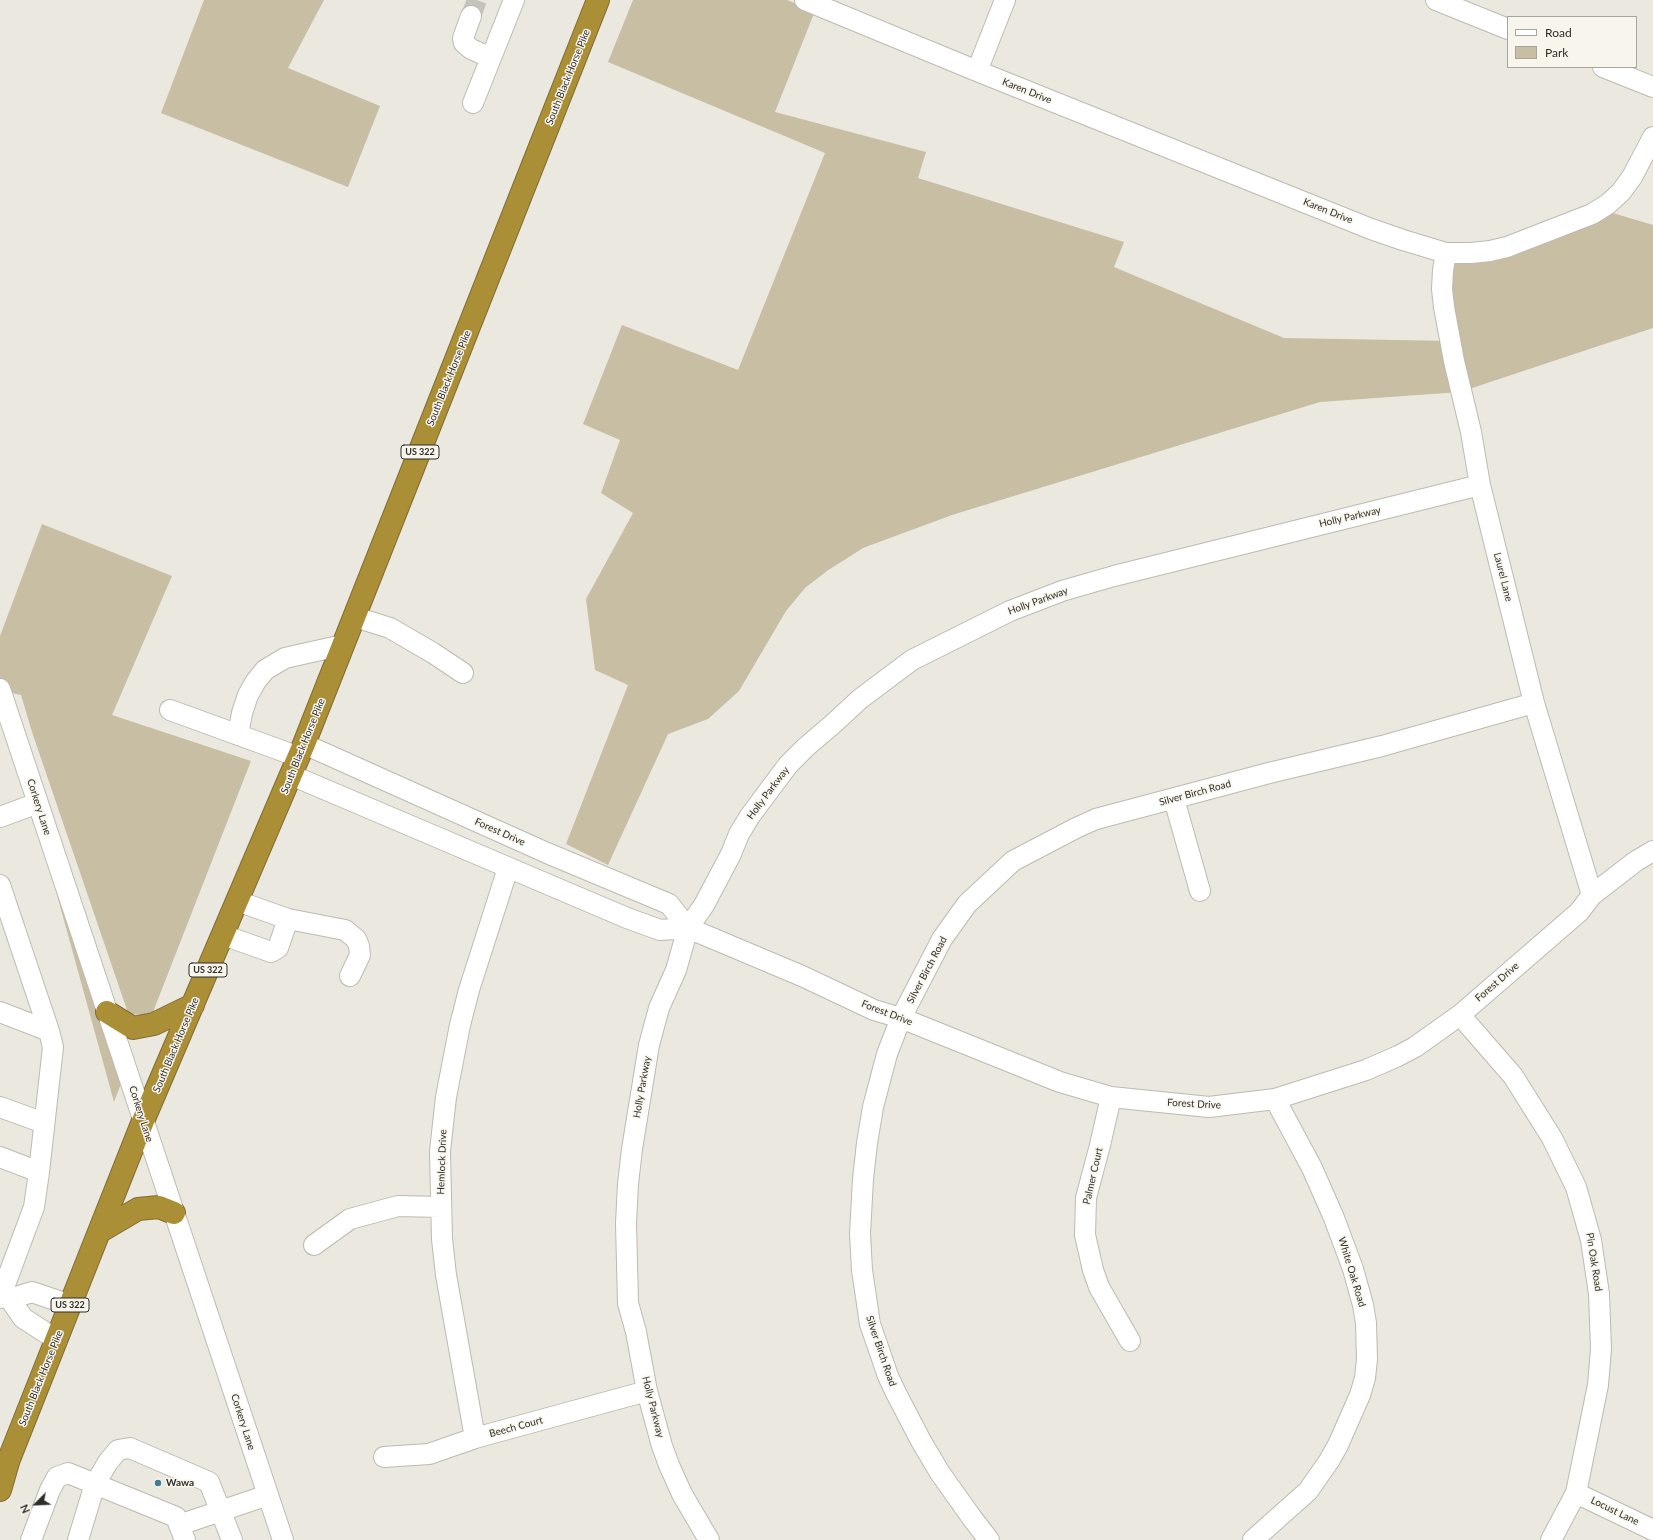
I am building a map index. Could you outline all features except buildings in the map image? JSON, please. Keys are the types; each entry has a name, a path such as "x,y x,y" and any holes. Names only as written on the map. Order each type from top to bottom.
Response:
{"highway":[{"name":"South Black Horse Pike","path":"0,1490 5,1457 57,1340 143,1120 298,759 598,0"},
{"path":"107,1012 133,1028 154,1024 193,1005"},
{"path":"99,1232 138,1209 159,1207 174,1213"}],"street":[{"path":"473,103 514,0"},
{"name":"Karen Drive","path":"805,0 977,71 1372,229 1446,253 1472,253 1507,247 1592,214 1608,204 1621,192 1632,178 1653,137"},
{"path":"977,71 1005,0"},
{"path":"1436,0 1507,29"},
{"path":"471,16 463,38 464,43 471,49 491,58"},
{"path":"1606,68 1653,87"},
{"name":"Laurel Lane","path":"1446,253 1442,289 1444,307 1480,485 1534,703 1592,895"},
{"name":"Holly Parkway","path":"709,1540 682,1494 662,1446 647,1391 638,1338 628,1303 626,1223 628,1184 632,1149 649,1045 657,1014 676,970 688,928 704,905 731,854 739,834 750,816 788,765 860,699 912,660 1010,610 1080,586 1188,557 1480,485"},
{"path":"355,617 390,628 433,653 463,673"},
{"path":"238,735 242,713 248,695 256,681 266,670 284,658 343,645"},
{"name":"Corkery Lane","path":"0,689 283,1540"},
{"name":"Silver Birch Road","path":"990,1540 972,1518 921,1441 888,1376 876,1342 866,1306 862,1270 860,1234 863,1179 867,1143 881,1074 901,1018 942,939 967,904 1013,861 1096,819 1268,773 1382,746 1534,703"},
{"path":"170,710 298,759"},
{"name":"Forest Drive","path":"298,759 547,852 669,904 688,928"},
{"name":"Forest Drive","path":"298,759 508,868 660,930 688,928 802,976 874,1010 901,1018 1060,1082 1111,1097 1209,1107 1275,1099 1348,1076 1387,1061 1415,1047 1460,1015 1579,912 1592,895 1636,861 1653,851"},
{"path":"1174,799 1200,891"},
{"path":"0,817 38,803"},
{"name":"Hemlock Drive","path":"475,1438 446,1275 441,1207 440,1151 446,1097 460,1025 469,990 508,868"},
{"path":"0,885 53,1047 34,1207 3,1297"},
{"path":"237,902 288,919 345,930 356,938 360,955 350,976"},
{"path":"223,936 271,952 278,948 288,919"},
{"path":"0,1012 49,1031"},
{"name":"Pin Oak Road","path":"1460,1015 1502,1061 1524,1091 1561,1154 1576,1187 1587,1222 1597,1276 1601,1349 1595,1403 1576,1493 1551,1540"},
{"name":"Palmer Court","path":"1111,1097 1086,1198 1085,1234 1093,1270 1099,1287 1130,1341"},
{"name":"White Oak Road","path":"1253,1540 1308,1491 1329,1461 1338,1445 1360,1395 1365,1378 1367,1359 1366,1323 1363,1305 1353,1269 1334,1218 1312,1168 1275,1099"},
{"path":"0,1107 44,1123"},
{"path":"0,1158 39,1172"},
{"path":"314,1245 350,1219 398,1206 441,1207"},
{"path":"3,1297 32,1292 70,1305"},
{"path":"3,1297 23,1318 57,1340"},
{"name":"Beech Court","path":"384,1457 429,1454 475,1438 647,1391"},
{"path":"78,1540 95,1484 108,1462 118,1450 130,1448 209,1482 232,1540"},
{"path":"31,1540 50,1490 57,1477 68,1473 176,1517 182,1532 221,1511 268,1495"},
{"name":"Locust Lane","path":"1576,1493 1653,1530"}],"green space":[{"path":"204,0 324,0 288,68 380,106 348,187 161,113"},
{"path":"633,0 787,0 815,11 775,112 926,152 918,178 1124,242 1114,267 1284,338 1453,341 1442,262 1606,211 1653,225 1653,328 1460,392 1320,402 952,515 863,548 827,571 805,588 786,611 739,691 708,719 668,734 608,865 566,844 628,685 595,670 586,599 633,513 601,493 620,440 583,424 622,325 738,370 825,153 608,62"},
{"path":"42,524 172,576 112,715 251,761 153,1012 140,1015 128,1013 33,735 21,695 3,691 129,1063 114,1102 0,688 0,636"}],"tunnel":[{"path":"471,16 477,0"}],"place":[{"name":"Wawa","path":"158,1483"}]}
